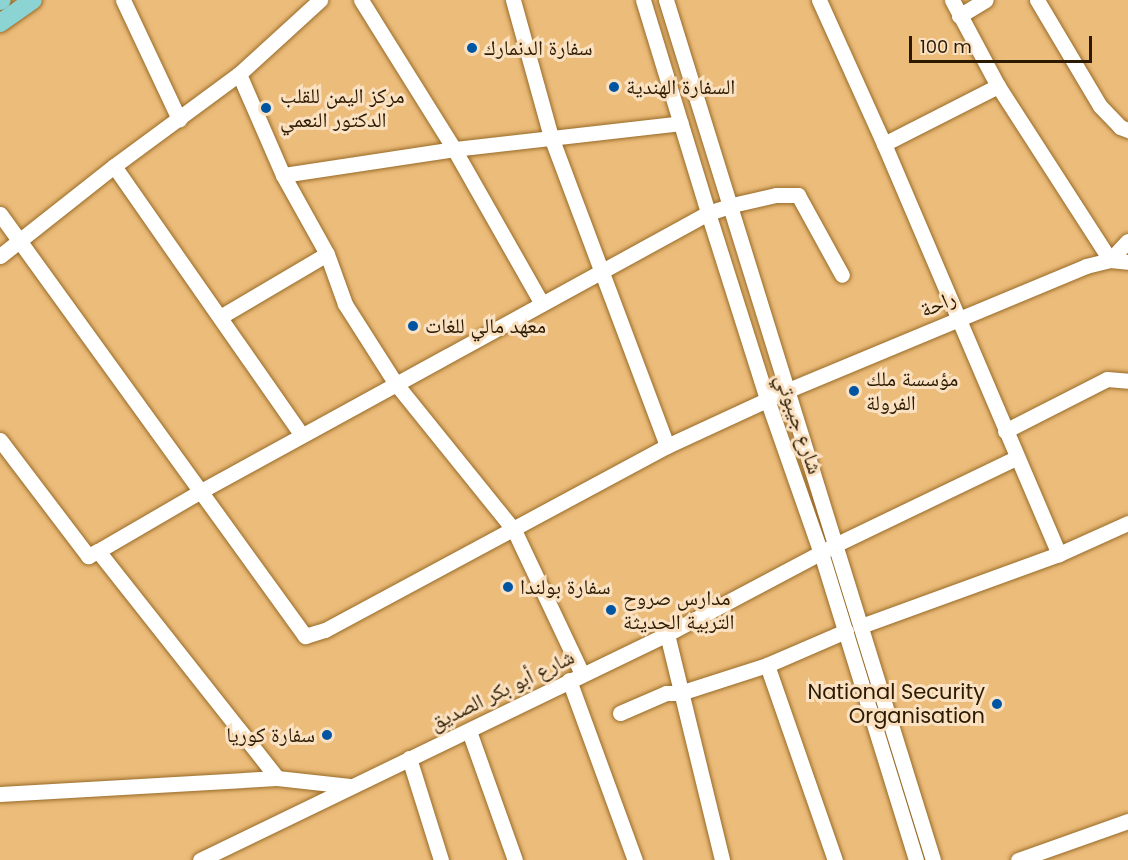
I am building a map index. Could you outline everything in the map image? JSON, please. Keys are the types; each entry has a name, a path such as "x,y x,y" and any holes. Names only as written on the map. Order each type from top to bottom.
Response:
{"main road":[{"path":"0,23 33,0"}],"street":[{"path":"123,0 179,119"},
{"path":"0,256 114,166 239,74 320,0"},
{"path":"361,0 454,149 542,304"},
{"path":"513,0 551,137 667,446"},
{"name":"شارع جيبوتي","path":"643,0 767,399 821,553 916,860"},
{"name":"شارع جيبوتي","path":"666,0 732,205 786,391 837,544 842,569 933,860"},
{"path":"819,0 884,144 1016,458 1059,554"},
{"path":"952,0 998,86 1110,260 1128,241"},
{"path":"959,16 986,0"},
{"path":"1037,0 1100,106 1120,127 1128,130"},
{"path":"239,74 283,175 327,254 345,304 396,384 514,530 575,677 635,860"},
{"path":"884,144 998,86"},
{"path":"283,175 454,149 681,123"},
{"path":"114,166 302,435"},
{"path":"0,440 88,556 302,435 708,213 732,205 788,193 798,195 842,275"},
{"path":"0,214 93,347 201,491"},
{"path":"220,317 327,254"},
{"name":"راحة","path":"201,491 305,636 325,630 667,446 767,399 1086,266 1110,260 1128,262"},
{"path":"1005,431 1107,379 1128,381"},
{"name":"شارع أبو بكر الصديق","path":"200,860 668,634 837,544 1016,458"},
{"path":"861,626 1059,554 1128,523"},
{"path":"98,550 277,778"},
{"path":"620,713 666,693 680,693 767,665 846,632"},
{"path":"668,634 680,693 722,860"},
{"path":"767,665 836,860"},
{"path":"469,731 515,860"},
{"path":"409,758 441,860"},
{"path":"0,794 277,778 351,786"},
{"path":"1018,860 1051,855 1128,821"}],"place":[{"name":"سفارة الدنمارك","path":"472,48"},
{"name":"السفارة الهندية","path":"614,87"},
{"name":"مركز اليمن للقلب الدكتور النعمي","path":"266,108"},
{"name":"معهد مالي للغات","path":"413,326"},
{"name":"مؤسسة ملك الفرولة","path":"854,391"},
{"name":"سفارة بولندا","path":"508,587"},
{"name":"مدارس صروح التربية الحديثة","path":"611,610"},
{"name":"National Security Organisation","path":"997,704"},
{"name":"سفارة كوريا","path":"327,735"}]}
